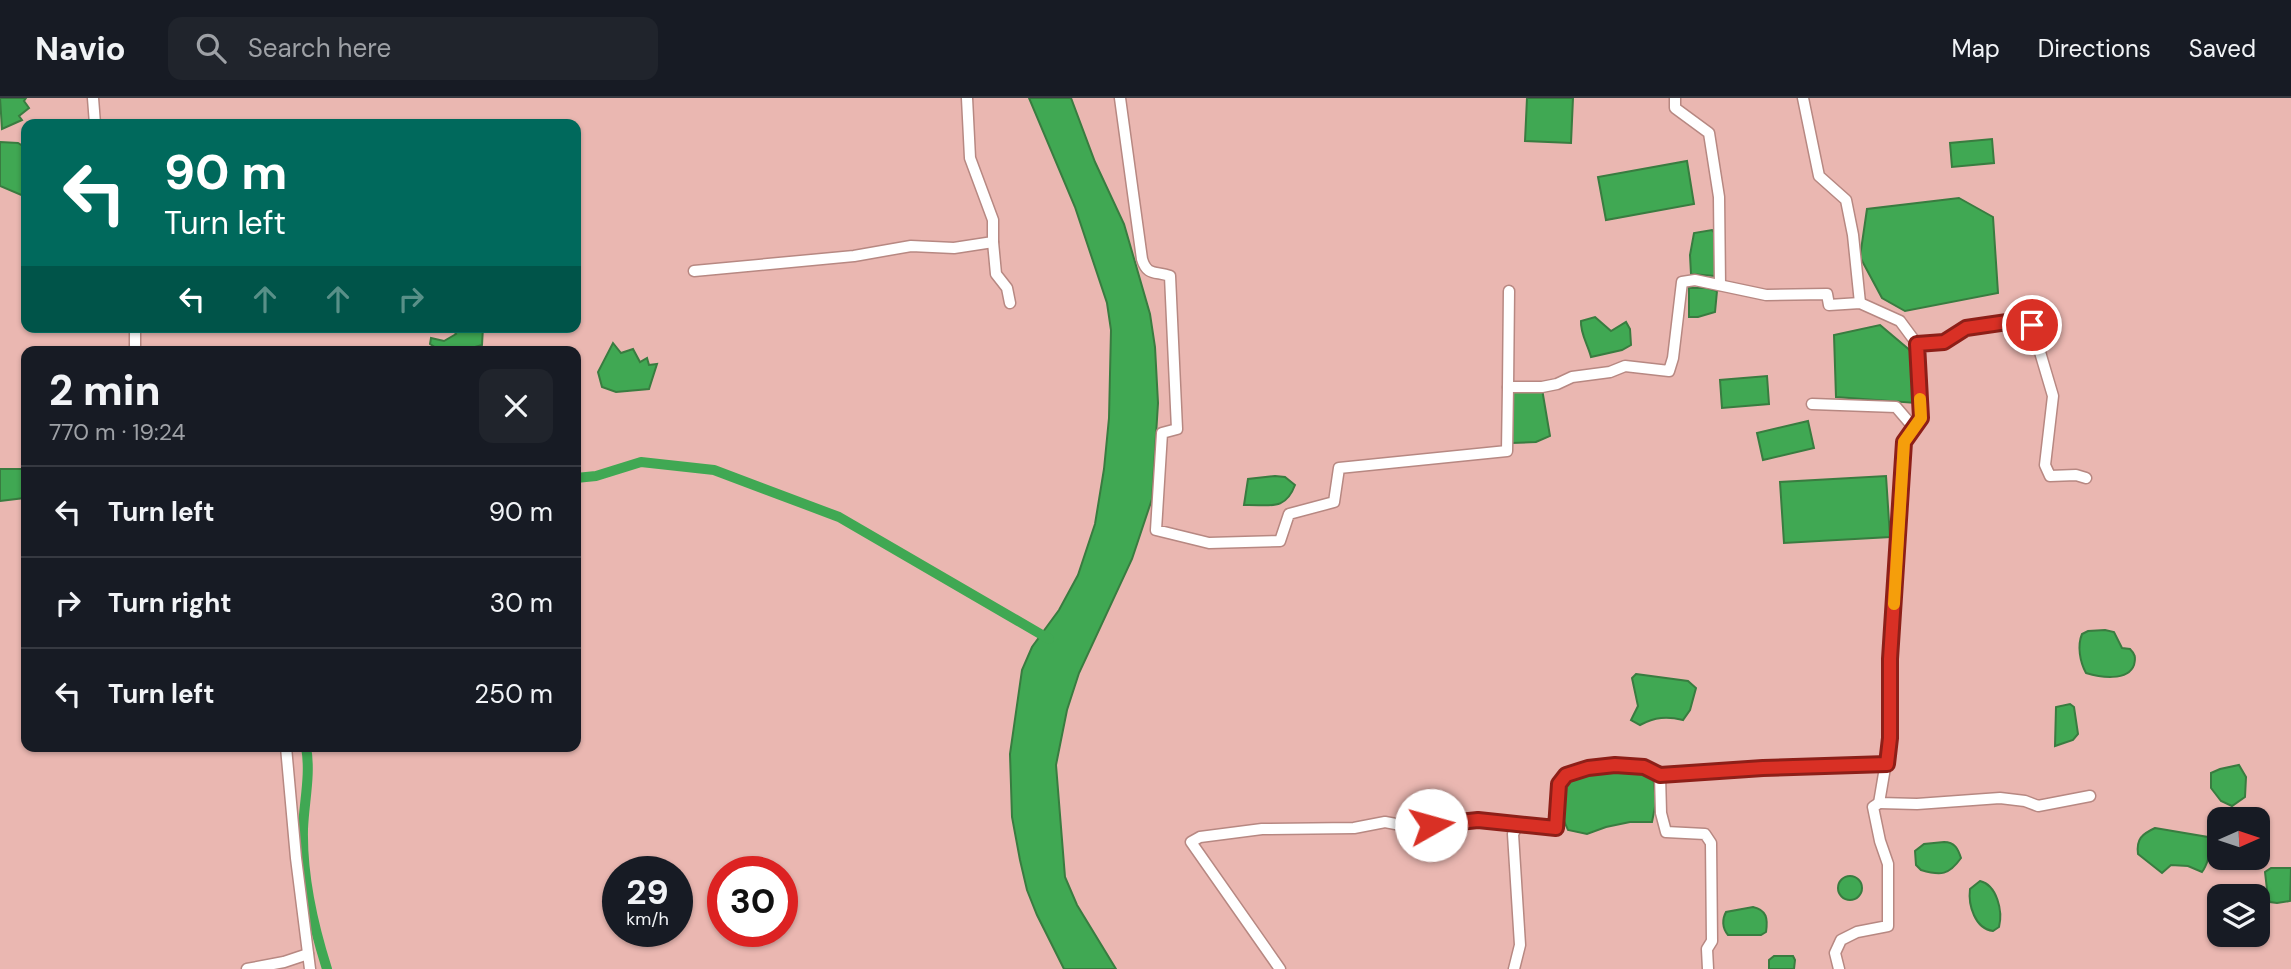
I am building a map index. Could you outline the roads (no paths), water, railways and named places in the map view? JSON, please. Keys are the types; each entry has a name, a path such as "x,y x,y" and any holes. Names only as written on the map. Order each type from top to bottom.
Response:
{"street":[{"path":"93,98 95,119"},
{"path":"967,98 970,158 993,220 996,274 1007,288 1010,303"},
{"path":"1120,98 1142,259 1145,268 1150,272 1170,276 1177,429 1162,433 1156,530 1209,543 1280,541 1289,514 1334,502 1339,468 1507,451 1509,291"},
{"path":"1675,98 1675,108 1709,133 1719,197 1720,285"},
{"path":"1803,98 1819,176 1846,200 1853,235 1860,303"},
{"path":"694,271 854,256 911,246 954,248 993,242"},
{"path":"1508,387 1542,387 1572,377 1611,372 1625,366 1669,371 1682,282 1695,280 1766,295 1827,294 1829,305 1860,303 1900,321 1917,344 1921,418 1904,442 1890,659 1890,738 1879,803"},
{"path":"1917,344 1944,342 1966,328 2021,318 2032,325 2053,396 2045,465 2050,476 2076,475 2086,478"},
{"path":"1812,404 1896,407 1914,428"},
{"path":"286,752 310,969"},
{"path":"1280,969 1191,842 1200,837 1262,829 1328,830 1384,822 1406,826 1478,820 1556,828 1559,784 1566,775 1588,768 1615,765 1644,767 1660,775 1887,764"},
{"path":"1660,775 1661,813 1666,832 1702,833 1710,839 1712,941 1707,949 1708,969"},
{"path":"1839,969 1835,953 1841,940 1857,932 1888,926 1888,864 1873,807 1879,803 1917,804 2000,798 2025,801 2038,806 2090,796"},
{"path":"1514,969 1520,945 1513,834 1518,825"},
{"path":"247,969 308,954"}],"waterway":[{"path":"581,478 596,476 641,462 714,470 839,517 1049,639"},
{"path":"306,752 304,865 313,918 327,969"}]}
